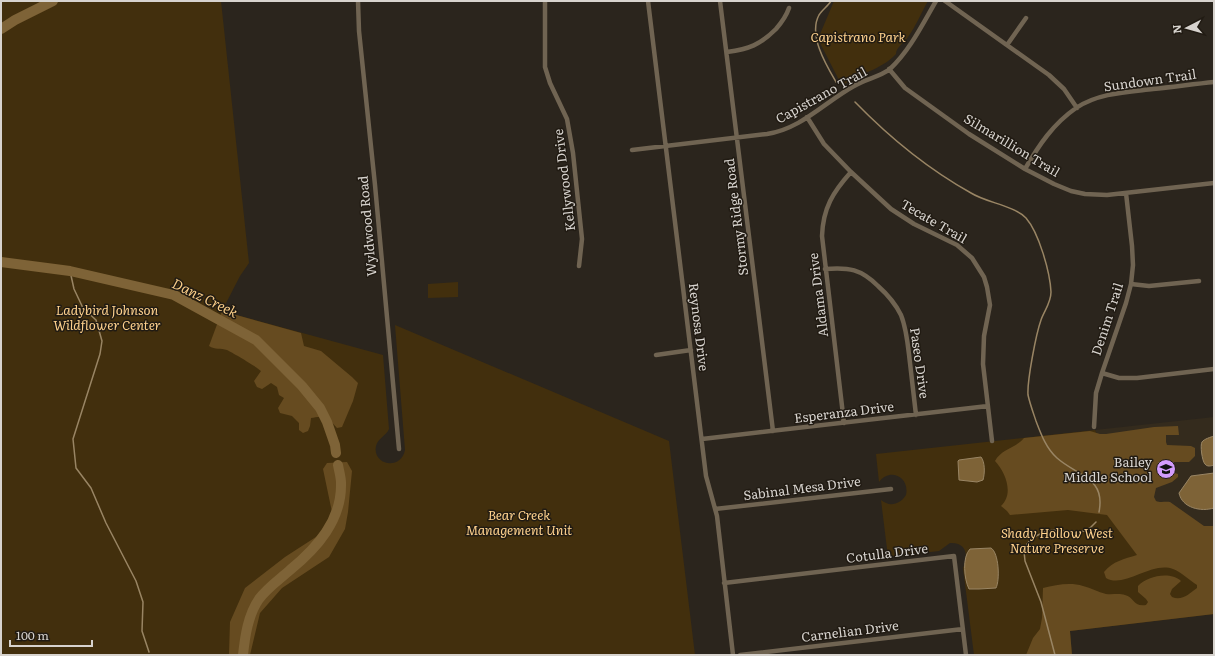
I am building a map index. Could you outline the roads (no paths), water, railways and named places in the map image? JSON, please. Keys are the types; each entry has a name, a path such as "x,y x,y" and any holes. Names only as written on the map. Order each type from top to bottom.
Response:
{"street":[{"name":"Wyldwood Road","path":"358,1 359,31 376,192 399,448"},
{"name":"Kellywood Drive","path":"545,1 545,67 550,84 567,119 573,153 582,239 579,266"},
{"name":"Reynosa Drive","path":"648,1 707,481 715,509 733,655"},
{"name":"Stormy Ridge Road","path":"720,1 738,137 773,431"},
{"name":"Capistrano Trail","path":"632,150 780,132 793,126 854,86 880,75 889,69 907,50 936,1"},
{"path":"945,1 1059,84 1077,108"},
{"path":"727,52 748,48 761,43 786,18 789,8"},
{"path":"1007,45 1026,18"},
{"name":"Silmarillion Trail","path":"889,69 914,96 969,134 1025,169 1071,191 1095,195 1214,183"},
{"name":"Sundown Trail","path":"1025,169 1048,133 1058,122 1077,108 1099,98 1117,94 1214,82"},
{"name":"Tecate Trail","path":"807,118 824,144 851,172 891,209 914,224 964,251 972,258 984,277 990,305 984,336 983,364 992,441"},
{"name":"Aldama Drive","path":"844,423 825,269 822,225 825,211 835,190 851,172"},
{"name":"Denim Trail","path":"1094,427 1096,393 1126,304 1131,284 1133,265 1132,246 1126,193"},
{"name":"Paseo Drive","path":"825,269 845,268 859,271 870,278 896,306 903,322 907,339 916,415"},
{"path":"1131,284 1149,286 1198,281"},
{"path":"656,355 691,350"},
{"path":"1102,373 1119,378 1137,378 1214,369"},
{"name":"Esperanza Drive","path":"702,439 988,406"},
{"name":"Sabinal Mesa Drive","path":"715,509 891,489"},
{"name":"Cotulla Drive","path":"724,583 954,556 966,655"},
{"name":"Carnelian Drive","path":"740,655 962,629"}],"waterway":[{"name":"Danz Creek","path":"1,29 15,20 53,1"},
{"path":"831,1 819,15 816,23 816,32 817,41 823,59 836,82"},
{"path":"855,102 910,152 940,174 977,196 1014,210 1026,218 1031,225 1043,253 1051,292 1050,300 1041,320 1037,336 1030,369 1028,395 1040,431 1050,450 1057,458 1094,484 1098,491 1100,500 1099,512"},
{"name":"Danz Creek","path":"1,262 70,271 174,295 256,340 302,386 320,408 327,422 335,445 336,453"},
{"path":"70,271 74,289 83,308 96,320 102,341 100,354 73,439 76,468 91,488 106,523 136,581 143,602 142,631 149,652"},
{"name":"Danz Creek","path":"243,655 246,633 255,605 270,587 310,552 326,532 332,521 340,496 341,481 338,465"},
{"path":"1055,655 1041,602 1025,561 1024,551 1032,538 1046,531 1084,531 1096,522"}],"place":[{"name":"Bailey Middle School","path":"1166,469"}],"park label":[{"name":"Capistrano Park","path":"858,37"},
{"name":"Ladybird Johnson Wildflower Center","path":"107,318"},
{"name":"Bear Creek Management Unit","path":"519,522"},
{"name":"Shady Hollow West Nature Preserve","path":"1057,540"}]}
